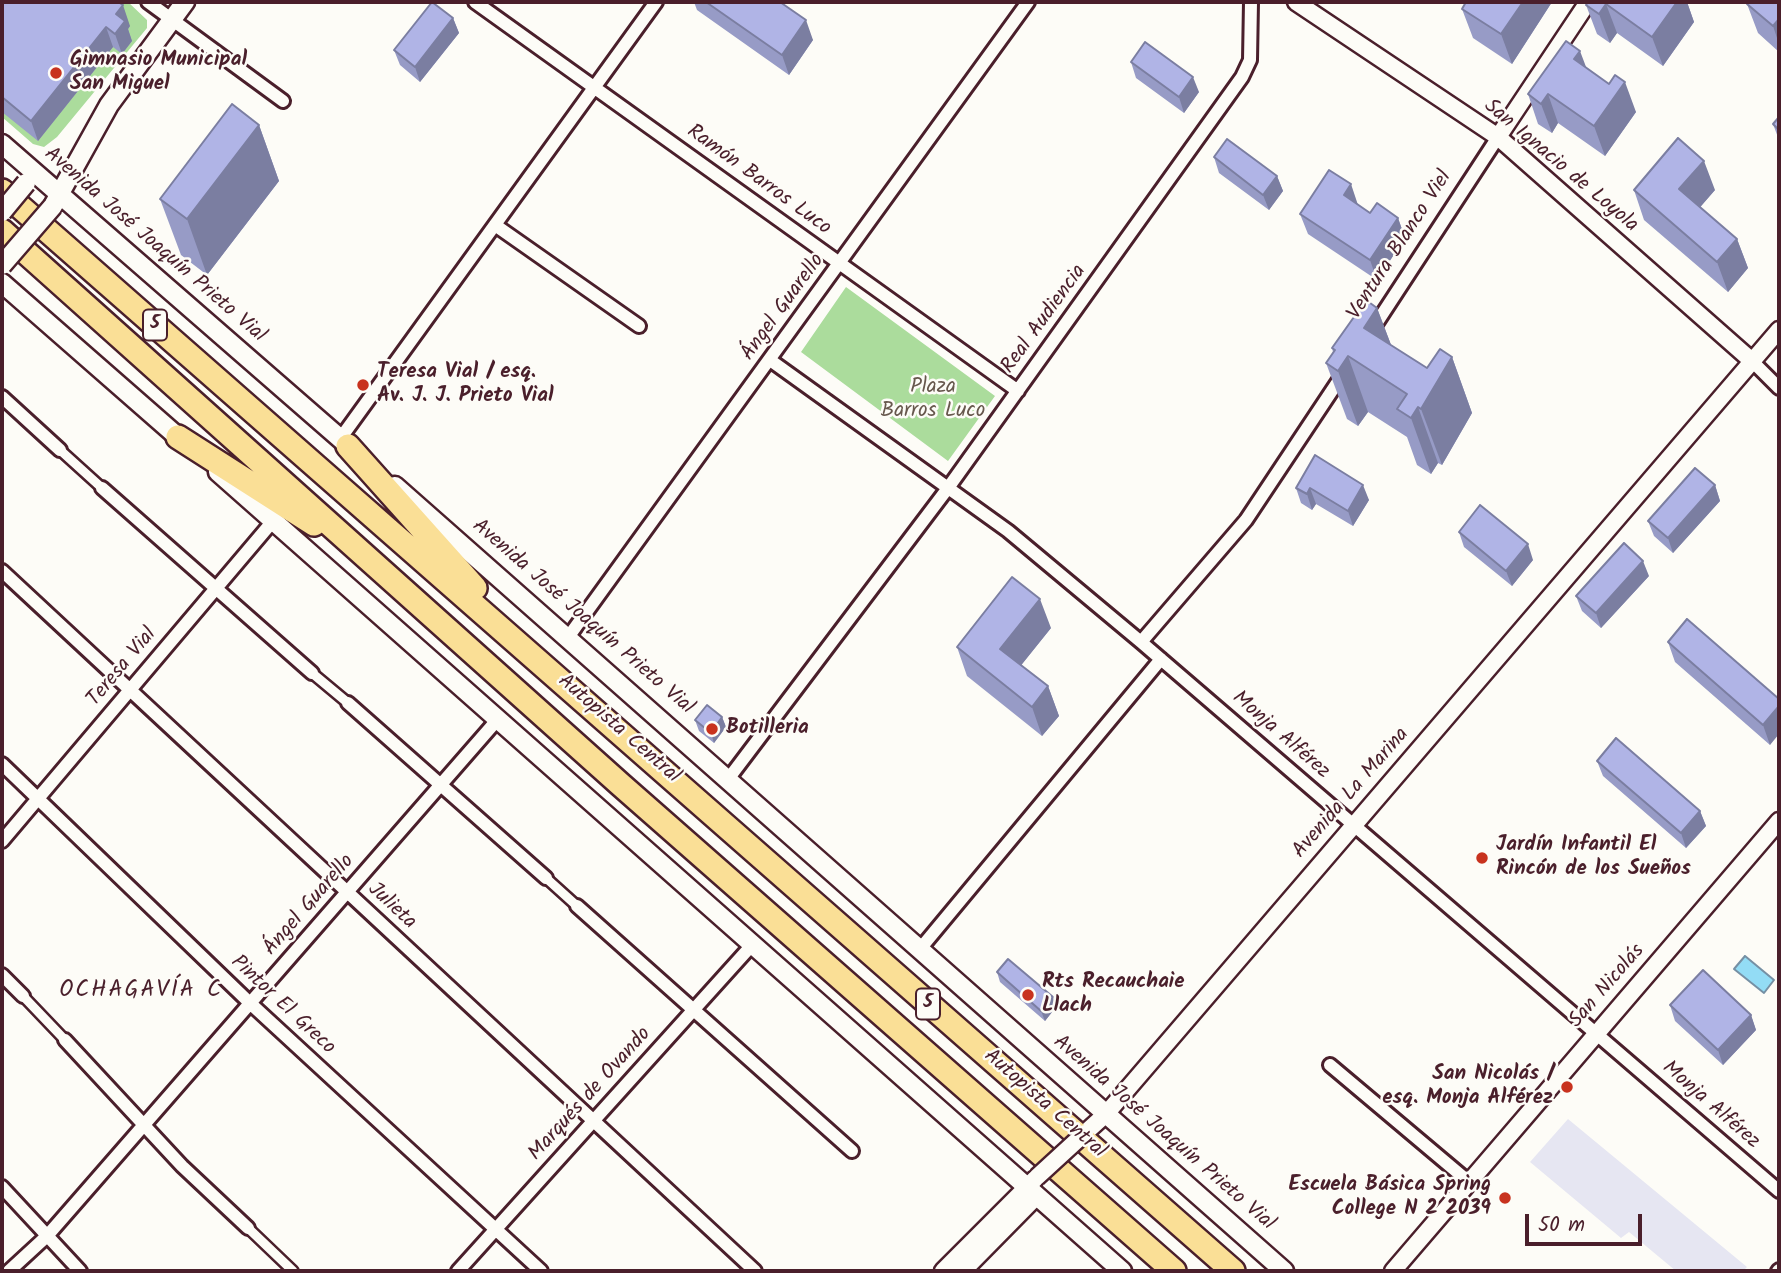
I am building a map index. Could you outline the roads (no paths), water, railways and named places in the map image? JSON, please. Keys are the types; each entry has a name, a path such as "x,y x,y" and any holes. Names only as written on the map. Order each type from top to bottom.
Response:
{"highway":[{"name":"Autopista Central","path":"2,191 1233,1271"},
{"name":"Autopista Central","path":"2,231 401,588 1174,1271"},
{"path":"178,437 310,521 401,588"},
{"path":"344,442 529,652"}],"main road":[{"path":"2,265 57,201 109,105 185,2"},
{"name":"Avenida José Joaquín Prieto Vial","path":"2,144 30,178 344,442 569,636 1284,1271"},
{"path":"2,212 30,178"},
{"path":"2,283 752,944 1034,1187 1122,1271"}],"street":[{"path":"148,2 283,101"},
{"name":"Ramón Barros Luco","path":"475,2 1018,391"},
{"path":"344,442 495,225 656,2"},
{"name":"Ángel Guarello","path":"569,636 1028,2"},
{"name":"Real Audiencia","path":"729,778 948,488 1247,69 1250,60 1251,2"},
{"name":"San Ignacio de Loyola","path":"1296,2 1498,137 1752,361 1779,388"},
{"name":"Ventura Blanco Viel","path":"1141,642 1246,520 1588,2"},
{"path":"495,225 639,326"},
{"name":"Avenida La Marina","path":"963,1271 1034,1187 1105,1114 1779,330"},
{"name":"Monja Alférez","path":"770,359 1008,531 1161,659 1779,1191"},
{"path":"2,397 216,589 442,784 852,1151"},
{"name":"Teresa Vial","path":"2,841 273,521"},
{"name":"Julieta","path":"2,571 755,1271"},
{"path":"920,949 1161,659"},
{"name":"Ángel Guarello","path":"9,1271 47,1236 498,719"},
{"name":"Pintor El Greco","path":"2,764 251,1004 541,1271"},
{"name":"San Nicolás","path":"1393,1271 1779,821"},
{"name":"Marqués de Ovando","path":"458,1271 752,944"},
{"path":"2,975 144,1126 293,1271"},
{"path":"1331,1065 1469,1182"},
{"path":"2,1187 79,1271"},
{"name":"Avenida La Marina","path":"943,1271 1034,1187"}],"water":[{"path":"1745,956 1774,980 1764,993 1734,969"}],"place":[{"name":"Gimnasio Municipal San Miguel","path":"56,73"},
{"name":"Teresa Vial / esq. Av. J. J. Prieto Vial","path":"363,385"},
{"name":"Botilleria","path":"712,729"},
{"name":"Jardín Infantil El Rincón de los Sueños","path":"1482,858"},
{"name":"Rts Recauchaie Llach","path":"1028,995"},
{"name":"San Nicolás / esq. Monja Alférez","path":"1567,1087"},
{"name":"Escuela Básica Spring College N 2 2039","path":"1505,1198"}],"district":[{"name":"OCHAGAVÍA C","path":"141,992"}],"park label":[{"name":"Plaza Barros Luco","path":"933,400"}]}
